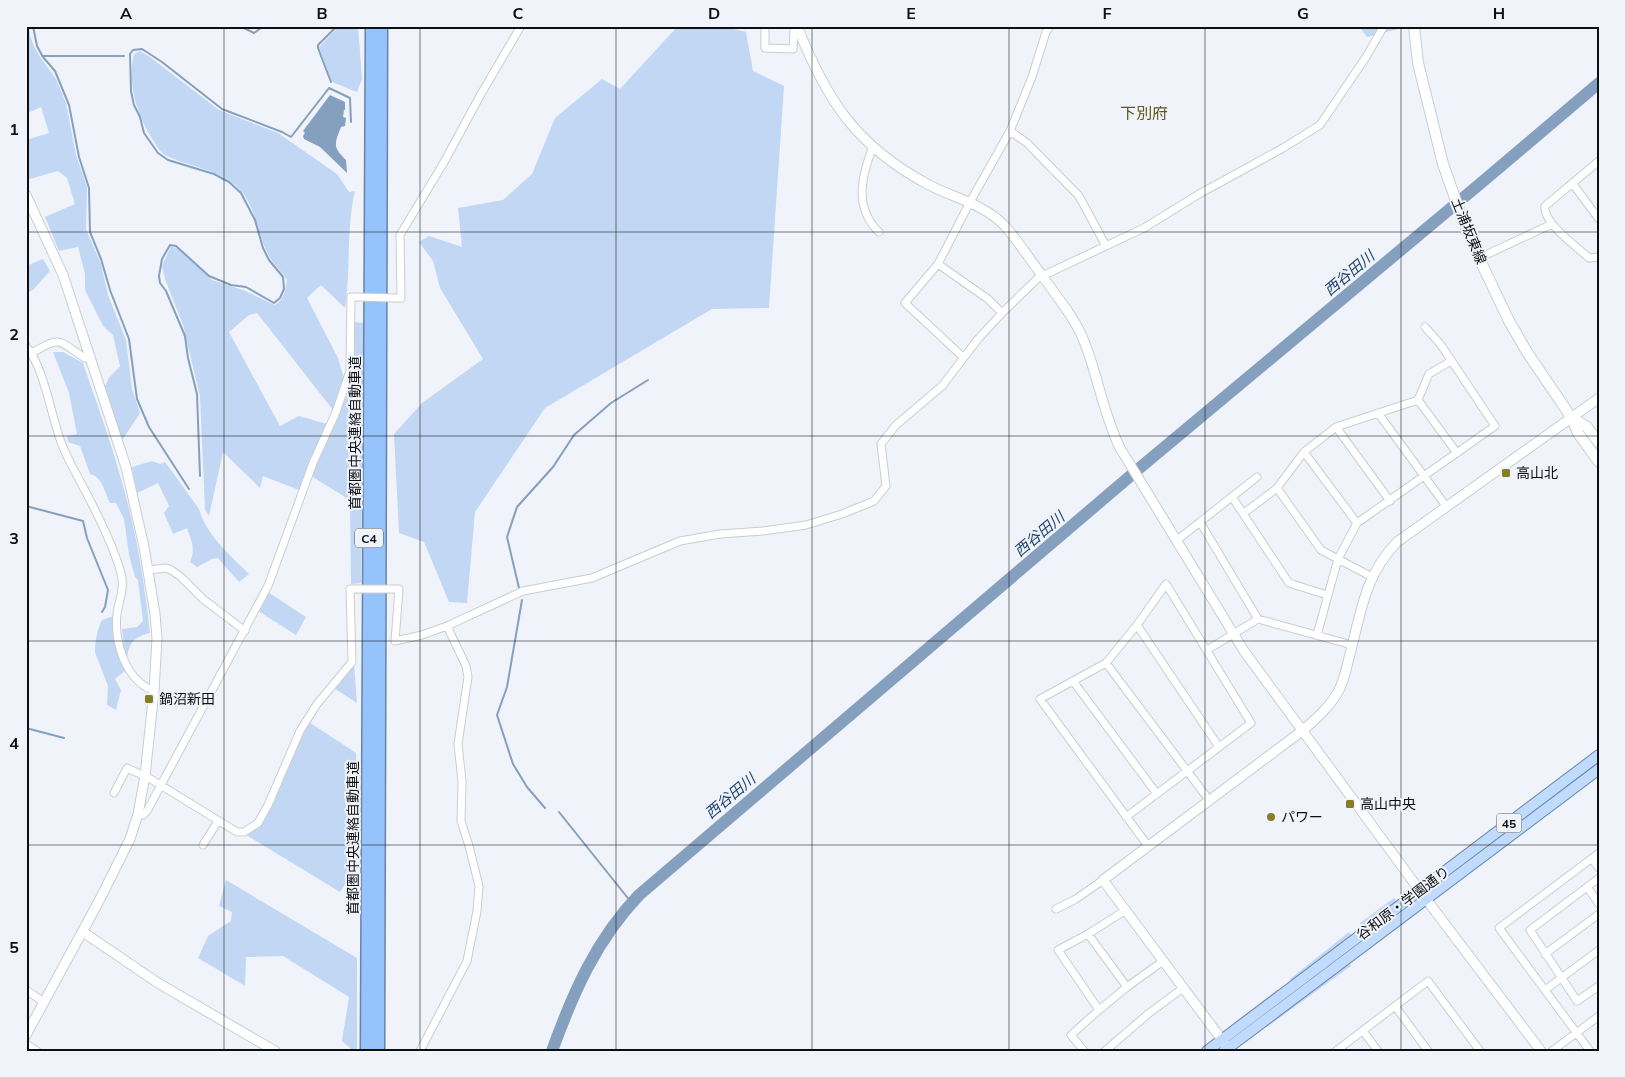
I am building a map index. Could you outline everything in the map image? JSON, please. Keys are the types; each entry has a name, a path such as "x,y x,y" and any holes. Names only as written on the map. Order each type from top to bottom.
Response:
{"highway":[{"name":"首都圏中央連絡自動車道","path":"367,1051 372,26"},
{"name":"首都圏中央連絡自動車道","path":"378,1051 381,26"}],"main road":[{"name":"土浦坂東線","path":"1414,26 1418,63 1429,113 1452,193 1479,258 1527,352 1571,417 1578,433 1599,462"},
{"name":"土浦坂東線","path":"1571,417 1587,427 1599,443"},
{"name":"谷和原・学園通り","path":"1206,1051 1226,1047 1423,895 1599,755"},
{"name":"谷和原・学園通り","path":"1423,895 1599,769"}],"street":[{"path":"138,814 143,815 145,813 162,786 192,726 268,586 313,463 350,372 351,297 401,298 400,235 443,164 521,26"},
{"path":"765,26 765,48 793,49 794,30 797,27"},
{"path":"963,357 905,303 938,264 1010,131 1025,96 1046,32 1050,26"},
{"path":"114,793 127,768 146,776 240,833 258,823 268,805 300,731 317,704 352,662 350,590 399,589 395,641 422,635 447,626 523,591 592,578 680,540 806,525 842,514 874,501 886,486 881,444 896,425 951,377 963,357 1002,313 1042,276 1144,228 1199,194 1281,149 1320,125 1366,57 1384,26"},
{"path":"797,27 827,91 848,120 873,146 898,167 990,213 1004,226 1042,276 1078,326 1088,352 1107,418 1120,448 1233,634 1252,663 1423,895 1541,1051"},
{"path":"1010,131 1026,143 1079,196 1106,246"},
{"path":"873,146 863,174 862,194 868,216 879,232"},
{"path":"1598,162 1545,206 1544,210 1552,224 1589,258 1599,257"},
{"path":"1572,183 1599,220"},
{"path":"26,195 63,275 126,467 148,570 156,626 154,691 146,776 138,814 130,839 83,932 26,1035"},
{"path":"1479,258 1552,224"},
{"path":"938,264 988,299 1002,313"},
{"path":"1317,635 1338,558 1357,523 1495,426 1442,345 1425,327"},
{"path":"32,353 48,343 59,342 85,358 90,358"},
{"path":"26,346 32,353 61,443 88,496 120,573 122,596 117,613 116,626 127,667 135,678 154,691"},
{"path":"1244,513 1277,488 1304,452 1336,427 1418,400 1429,374 1451,361"},
{"path":"1056,909 1103,880 1302,731 1327,708 1340,688 1365,594 1372,576 1386,553 1397,542 1446,506 1599,398"},
{"path":"1418,400 1458,453"},
{"path":"1378,413 1446,506"},
{"path":"1336,427 1390,501"},
{"path":"1304,452 1357,523"},
{"path":"1176,541 1257,477"},
{"path":"1277,488 1321,550 1372,576"},
{"path":"1232,497 1289,583 1327,595"},
{"path":"1200,522 1258,619 1352,645"},
{"path":"148,570 166,568 171,570 181,577 203,599 244,631"},
{"path":"1126,817 1252,723 1166,584 1137,625 1106,663 1040,699 1126,817 1148,846"},
{"path":"1207,650 1258,619"},
{"path":"1137,625 1219,747"},
{"path":"420,1051 467,961 477,911 479,886 461,821 462,781 458,744 468,677 466,666 447,626"},
{"path":"1106,663 1209,800"},
{"path":"1073,681 1157,794"},
{"path":"203,845 218,820"},
{"path":"1590,1051 1499,928 1599,853"},
{"path":"1592,859 1599,868"},
{"path":"1599,878 1530,930 1577,1001 1599,986"},
{"path":"1103,880 1226,1047"},
{"path":"1587,887 1599,904"},
{"path":"1099,1010 1058,950 1126,910"},
{"path":"1546,954 1599,914"},
{"path":"83,932 158,983 275,1051"},
{"path":"1088,934 1127,987"},
{"path":"1545,990 1599,950"},
{"path":"1084,1051 1071,1036 1099,1010 1163,960"},
{"path":"1336,1051 1428,981 1480,1051"},
{"path":"1106,1051 1148,1014 1184,988"},
{"path":"26,990 44,1002"},
{"path":"1395,1006 1428,1051"},
{"path":"1552,1051 1599,1016"},
{"path":"1363,1031 1378,1051"},
{"path":"26,1044 37,1051"}],"shaded area":[{"path":"26,26 29,26 33,44 56,79 66,103 76,155 87,187 86,229 101,264 108,295 126,340 132,389 140,413 121,442 104,388 109,378 120,366 113,335 103,326 85,290 85,274 78,247 59,251 45,217 75,204 67,178 58,171 26,180 26,140 49,133 41,107 26,114"},
{"path":"339,26 358,26 362,79 357,92 332,82 319,47"},
{"path":"680,26 722,26 746,32 753,71 784,86 769,308 712,309 545,408 475,512 467,603 449,602 424,542 399,533 394,434 422,403 483,359 440,288 433,261 419,242 429,236 462,247 458,208 503,200 532,174 555,118 602,79 620,89 676,28"},
{"path":"1359,26 1402,26 1402,28 1367,37"},
{"path":"140,51 219,110 278,133 337,174 349,192 355,191 350,220 345,308 321,285 307,298 338,358 345,382 333,410 257,313 249,315 229,332 280,426 299,416 327,424 299,490 263,476 260,488 223,452 209,516 205,510 200,396 183,325 165,279 162,266 171,246 180,250 212,280 243,290 275,305 283,297 287,280 269,256 250,204 240,190 223,177 165,155 147,131 138,110 133,88 132,65 134,54"},
{"path":"330,95 345,102 343,117 346,118 345,126 341,127 336,145 346,160 347,173 320,147 304,139 303,136 305,133 303,131"},
{"path":"43,259 50,271 34,289 26,294 26,266"},
{"path":"355,322 364,323 361,583 351,584 350,500 311,476 348,393 352,375"},
{"path":"53,352 63,352 83,363 115,458 134,532 142,572 150,633 140,636 132,643 127,657 122,629 137,627 143,621 138,580 135,577 129,555 124,519 116,503 110,503 100,481 90,474 80,446 68,442 67,436 77,434 69,393"},
{"path":"152,461 160,464 166,463 199,509 207,528 249,574 239,582 218,558 197,567 190,562 193,549 187,528 173,534 164,513 169,506 158,483 137,493 132,467"},
{"path":"268,592 306,617 296,635 258,611"},
{"path":"114,616 116,644 125,671 115,679 121,690 116,710 107,705 108,686 95,652 95,644 102,620"},
{"path":"354,663 357,703 334,688"},
{"path":"309,722 356,753 356,868 340,892 246,835 260,825"},
{"path":"226,880 357,958 357,1051 351,1051 342,1041 349,997 283,956 246,957 245,986 198,958 208,936 231,921 232,912 219,906"},
{"path":"1394,898 1397,902 1363,928 1360,923"},
{"path":"1349,932 1352,936 1291,981 1290,979"},
{"path":"1349,962 1351,966 1267,1027 1265,1025"},
{"path":"1278,989 1279,991 1234,1023"}],"waterway":[{"path":"33,26 37,46 43,57 55,71 69,105 79,157 89,188 90,232 129,339 137,399 149,427 189,489"},
{"path":"240,26 254,33 264,26"},
{"path":"331,82 318,45 337,26"},
{"path":"200,476 197,394 188,358 185,336 166,291 160,283 159,276 162,259 170,245 176,246 209,276 231,285 246,287 274,303 280,298 284,289 283,277 269,260 263,248 255,220 241,193 229,182 214,174 168,160 158,153 144,133 131,91 130,54 133,50 142,49 162,62 222,109 291,137 329,88 350,98 351,122"},
{"path":"42,56 124,56"},
{"name":"西谷田川","path":"552,1051 568,1008 587,968 610,930 639,895 1142,466 1599,83"},
{"path":"519,588 507,537 517,507 553,467 574,435 611,403 648,380"},
{"path":"26,506 83,521 87,538 108,590 105,607 102,612"},
{"path":"522,600 507,687 497,715 513,764 527,787 545,808"},
{"path":"26,728 64,738"},
{"path":"559,812 631,902"}],"place":[{"name":"高山北","path":"1506,473"},
{"name":"鍋沼新田","path":"149,699"},
{"name":"高山中央","path":"1350,804"},
{"name":"パワー","path":"1271,817"}],"district":[{"name":"下別府","path":"1144,113"}]}
